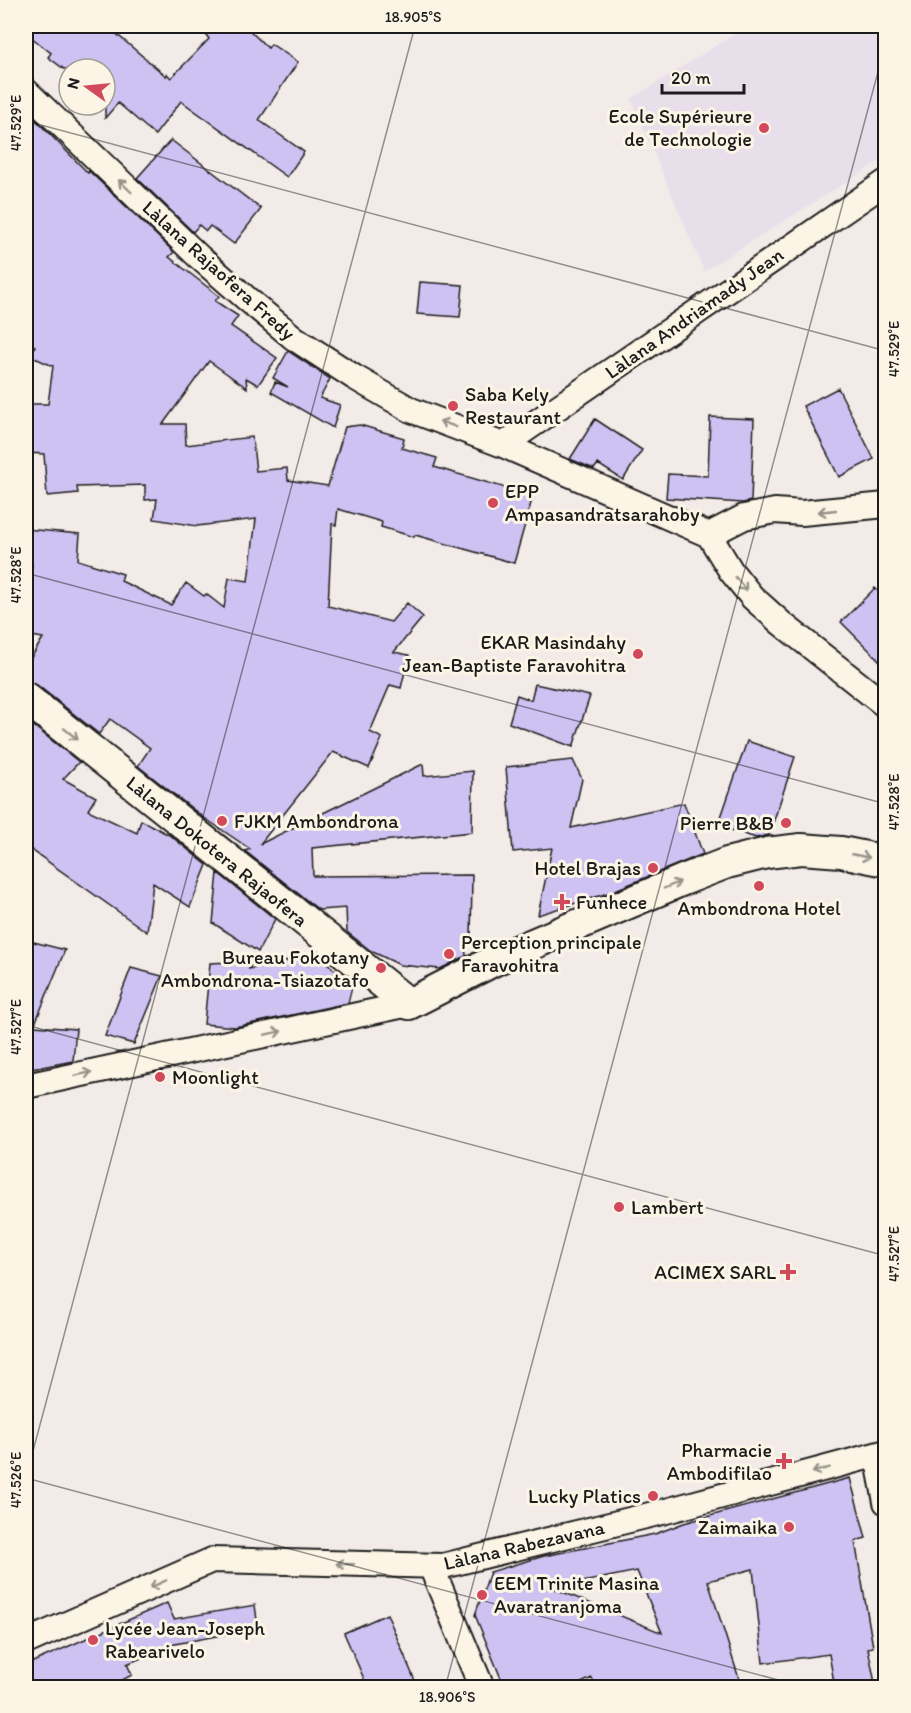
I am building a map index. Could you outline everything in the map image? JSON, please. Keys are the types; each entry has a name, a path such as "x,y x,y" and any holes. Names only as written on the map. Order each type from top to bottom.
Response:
{"street":[{"name":"Làlana Rajaofera Fredy","path":"26,91 200,257 294,338 411,410 503,445 709,536"},
{"name":"Làlana Andriamady Jean","path":"503,445 885,182"},
{"path":"885,505 802,513 775,511 744,517 709,536 731,571 752,597 780,623 885,706"},
{"name":"Làlana Dokotera Rajaofera","path":"26,698 408,1004"},
{"path":"26,1086 408,1004 495,960 727,863 767,853 801,849 841,852 885,861"},
{"path":"881,1454 885,1503"},
{"name":"Làlana Rabezavana","path":"26,1642 212,1560 443,1566 666,1511 881,1454"},
{"path":"431,1566 482,1688"}],"shaded area":[{"name":"Ecole Supérieure de Technologie","path":"747,26 885,26 885,158 704,271 631,99"}],"building":[{"path":"26,26 107,26 171,78 209,39 200,26 245,26 268,48 271,44 298,62 259,120 304,152 287,177 181,101 155,135 117,104 117,57 57,57 57,64 48,57 51,53 26,33"},
{"path":"26,110 88,173 89,171 174,252 169,257 219,296 215,301 238,316 231,326 277,358 258,385 246,378 247,388 209,361 163,424 185,424 186,445 252,437 256,471 287,468 288,480 328,486 345,427 360,425 404,438 402,448 437,458 434,467 533,496 514,563 381,527 382,522 338,509 336,525 332,524 328,606 391,622 407,603 423,617 394,652 409,655 401,688 390,685 370,732 382,738 369,768 333,752 260,844 423,764 424,776 473,771 472,832 312,848 313,876 472,875 471,943 465,943 466,956 440,969 400,965 371,951 347,932 346,908 319,910 245,851 250,849 203,817 138,766 150,748 110,719 99,734 37,685 26,681 26,666 43,638 26,635 26,598 32,564 26,564 26,529 80,534 78,560 123,574 121,581 171,605 186,583 204,596 206,594 224,608 229,578 248,581 256,519 197,526 154,519 157,499 145,500 145,485 77,487 78,493 47,496 44,454 27,453 28,404 48,404 53,366 30,356 35,346 26,343"},
{"path":"171,140 261,209 234,244 210,226 206,231 199,225 193,232 137,178"},
{"path":"420,282 463,285 460,317 417,314"},
{"path":"288,351 330,379 320,398 340,405 333,428 271,392 275,382 288,387 273,378"},
{"path":"838,388 874,459 839,477 803,406"},
{"path":"710,417 754,419 751,501 743,503 666,498 668,474 708,476"},
{"path":"595,419 642,450 623,480 598,464 594,469 570,459"},
{"path":"875,588 885,598 885,666 841,622"},
{"path":"535,684 590,696 573,747 509,723 517,695 531,700"},
{"path":"26,720 79,762 63,779 96,797 88,810 137,833 141,820 171,836 207,865 190,907 153,883 147,932 26,846"},
{"path":"747,741 795,757 769,835 756,838 718,826"},
{"path":"573,760 582,779 571,828 684,803 703,854 608,893 538,915 552,848 513,852 506,767"},
{"path":"218,873 275,919 258,952 213,923"},
{"path":"26,940 65,950 34,1026 76,1029 73,1061 26,1070"},
{"path":"318,954 352,987 348,1003 235,1027 204,1024 210,963 253,961 249,969"},
{"path":"131,968 162,976 134,1044 105,1036"},
{"path":"850,1478 866,1538 855,1541 873,1647 868,1648 876,1688 835,1688 829,1654 763,1663 753,1569 708,1581 742,1688 597,1688 592,1678 570,1688 505,1688 475,1615 490,1572 544,1556 655,1534 684,1523","holes":["637,1571 662,1633 553,1588"]},
{"path":"167,1603 174,1619 255,1605 258,1628 175,1644 127,1664 132,1675 122,1680 125,1688 26,1688 26,1665"},
{"path":"387,1614 418,1688 368,1688 344,1633"}],"place":[{"name":"Ecole Supérieure de Technologie","path":"764,128"},
{"name":"Saba Kely Restaurant","path":"453,406"},
{"name":"EPP Ampasandratsarahoby","path":"493,503"},
{"name":"EKAR Masindahy Jean-Baptiste Faravohitra","path":"638,654"},
{"name":"FJKM Ambondrona","path":"222,821"},
{"name":"Pierre B&B","path":"786,823"},
{"name":"Hotel Brajas","path":"653,868"},
{"name":"Ambondrona Hotel","path":"759,886"},
{"name":"Funhece","path":"562,902"},
{"name":"Perception principale Faravohitra","path":"449,954"},
{"name":"Bureau Fokotany Ambondrona-Tsiazotafo","path":"381,968"},
{"name":"Moonlight","path":"160,1077"},
{"name":"Lambert","path":"619,1207"},
{"name":"ACIMEX SARL","path":"788,1272"},
{"name":"Pharmacie Ambodifilao","path":"784,1461"},
{"name":"Lucky Platics","path":"653,1496"},
{"name":"Zaimaika","path":"789,1527"},
{"name":"EEM Trinite Masina Avaratranjoma","path":"482,1595"},
{"name":"Lycée Jean-Joseph Rabearivelo","path":"93,1640"}]}
